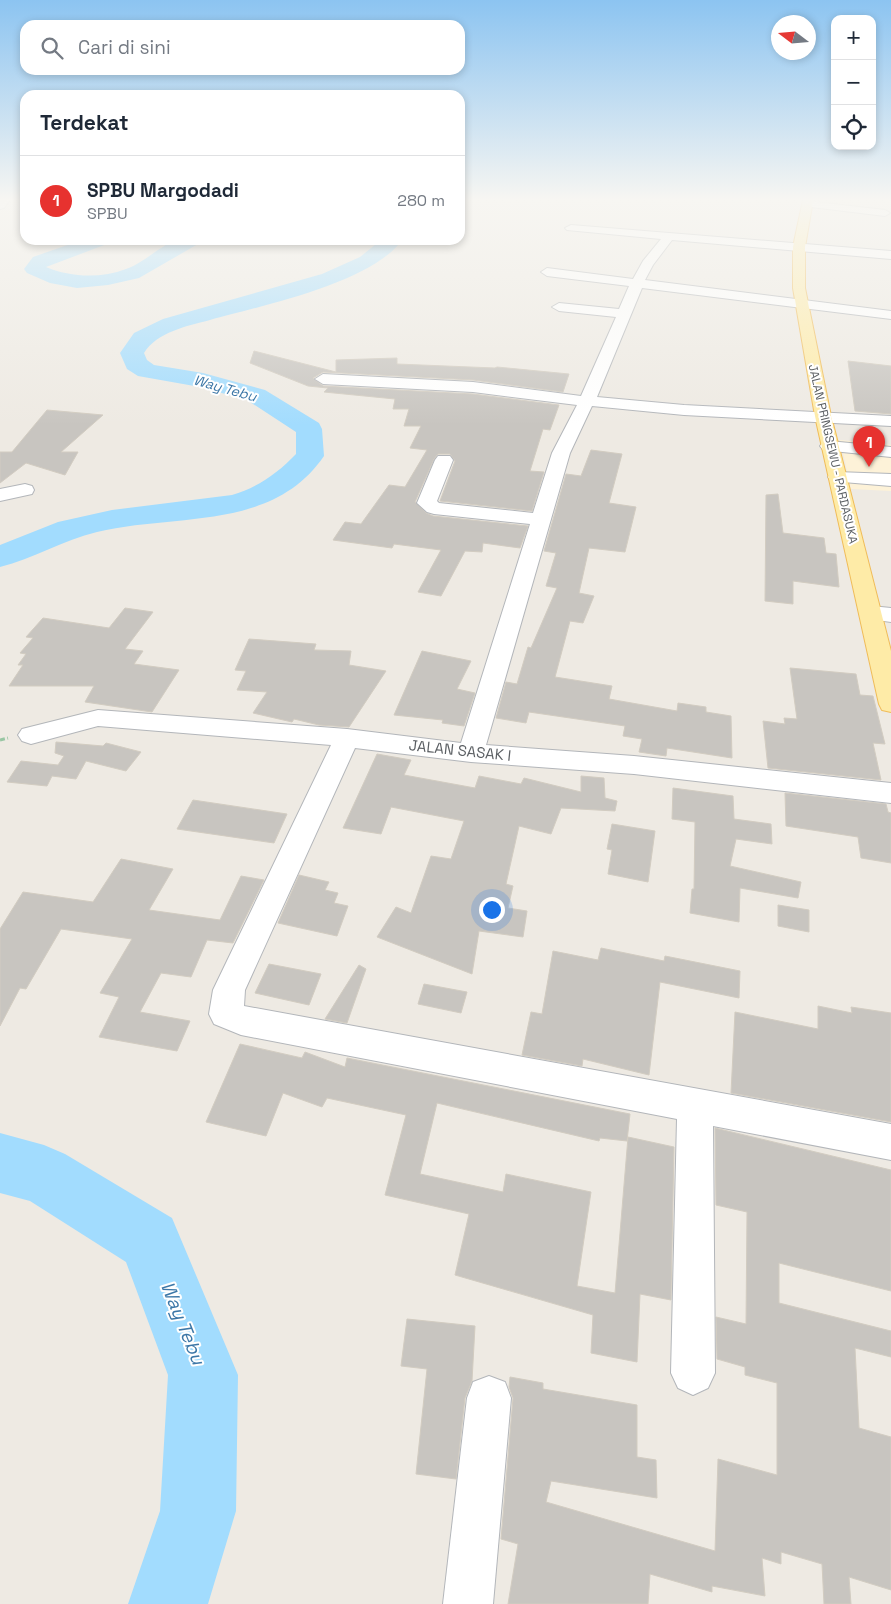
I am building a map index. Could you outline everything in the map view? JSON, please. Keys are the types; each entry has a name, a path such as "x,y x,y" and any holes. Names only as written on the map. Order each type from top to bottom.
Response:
{"main road":[{"name":"JALAN PRINGSEWU - PARDASUKA","path":"799,275 799,288 829,446 837,477 881,614 891,704"}],"street":[{"path":"570,275 891,315"},
{"path":"471,753 561,453 642,275"},
{"path":"559,307 625,314"},
{"path":"323,379 473,387 586,401 684,410 891,421"},
{"path":"829,446 891,452"},
{"path":"444,460 427,503 434,508 445,511 542,520"},
{"path":"837,477 891,480"},
{"path":"0,495 25,490"},
{"name":"JALAN SASAK I","path":"31,735 98,718 347,738 471,753 634,765 891,793"},
{"path":"347,738 229,990 226,1014 241,1020 891,1142"},
{"path":"693,1373 695,1106"},
{"path":"468,1604 489,1398"}],"shaded area":[{"path":"840,440 891,445 891,491 851,489"}],"building":[{"path":"254,351 336,372 336,360 397,358 397,364 497,367 569,374 563,392 473,380 323,372 313,378 323,386 473,394 559,405 550,430 543,429 530,471 544,472 532,511 440,501 455,461 450,454 438,454 434,459 415,502 426,513 433,516 528,526 520,548 483,543 482,552 465,551 441,596 418,592 441,550 394,544 392,548 333,540 345,522 361,524 389,485 405,487 427,450 410,448 421,426 404,426 409,409 393,409 395,399 324,392 328,388 308,386 250,363"},
{"path":"848,361 891,366 891,414 855,411"},
{"path":"47,410 103,415 61,452 78,452 65,475 26,463 0,483 0,452 12,452"},
{"path":"591,450 622,454 609,503 636,507 625,552 589,548 579,593 594,596 583,623 570,621 555,677 612,686 609,699 677,711 678,703 706,707 706,712 731,716 732,758 667,748 666,756 639,752 642,739 623,736 625,726 529,712 526,723 496,718 506,682 517,684 528,647 531,648 557,588 546,586 556,553 544,551 566,474 581,476"},
{"path":"778,494 783,533 824,538 826,553 836,554 839,587 793,581 793,604 765,601 766,495"},
{"path":"125,608 153,612 125,649 143,651 134,664 179,670 152,712 85,702 94,686 9,686 23,665 18,665 26,654 20,653 33,638 26,637 43,618 109,628"},
{"path":"249,639 316,644 314,650 351,651 349,665 386,671 349,727 319,725 294,719 292,722 253,713 267,692 237,690 246,671 235,670"},
{"path":"422,651 471,661 457,689 475,693 464,726 442,723 443,720 394,715"},
{"path":"790,668 856,674 860,695 873,696 885,744 873,743 881,780 768,768 763,721 785,724 784,718 797,719"},
{"path":"56,742 103,746 106,743 141,752 126,771 86,761 76,779 52,776 47,786 7,782 21,761 58,765 64,756 55,753"},
{"path":"377,754 411,760 404,775 475,788 479,776 521,784 524,778 581,792 581,776 604,778 605,798 617,801 615,811 561,808 551,834 519,826 506,884 513,886 508,908 527,911 523,937 479,931 472,974 377,937 396,907 411,913 431,856 451,859 464,821 391,807 381,834 343,828"},
{"path":"673,788 733,796 734,819 771,824 772,844 736,839 730,866 801,882 798,898 740,888 739,922 690,913 692,889 694,889 695,822 672,819"},
{"path":"785,793 886,804 888,812 891,813 891,863 861,858 858,837 786,826"},
{"path":"193,800 287,814 274,843 177,829"},
{"path":"612,824 655,831 648,882 608,874 612,850 607,849"},
{"path":"121,859 173,869 149,910 220,920 241,876 264,880 233,943 207,940 191,977 161,973 140,1012 190,1021 177,1051 99,1037 119,997 100,993 132,939 61,929 26,989 20,988 0,1026 0,929 23,892 93,902"},
{"path":"299,875 329,882 325,890 338,893 334,903 348,906 337,936 278,923"},
{"path":"778,905 809,910 809,932 778,926"},
{"path":"601,948 664,961 665,956 740,971 739,998 660,982 649,1075 583,1059 582,1066 522,1055 531,1012 542,1014 553,951 598,960"},
{"path":"269,964 321,974 309,1005 255,993"},
{"path":"359,965 366,969 347,1023 325,1019"},
{"path":"424,984 467,992 461,1013 418,1004"},
{"path":"818,1006 852,1013 851,1007 891,1013 891,1122 731,1093 735,1012 818,1029"},
{"path":"240,1044 302,1058 305,1052 345,1067 347,1058 630,1114 627,1141 600,1138 599,1141 437,1103 420,1174 503,1192 506,1174 591,1192 577,1286 615,1293 628,1137 674,1147 671,1300 640,1294 637,1362 591,1353 593,1315 455,1275 469,1214 385,1195 406,1115 327,1098 322,1107 283,1093 266,1136 206,1122"},
{"path":"715,1128 891,1170 891,1291 779,1263 779,1303 891,1331 891,1357 855,1348 859,1428 891,1437 891,1590 849,1577 851,1604 824,1604 822,1564 781,1552 781,1564 762,1558 765,1596 712,1586 712,1592 650,1574 648,1604 508,1604 518,1544 501,1539 513,1398 509,1387 510,1377 543,1383 543,1389 637,1405 637,1457 656,1460 657,1498 551,1481 546,1502 715,1551 718,1459 777,1475 777,1383 745,1375 745,1367 717,1359 716,1317 746,1324 747,1212 716,1205"},
{"path":"407,1319 475,1326 472,1381 465,1398 456,1479 416,1474 427,1369 401,1366"}],"waterway":[{"name":"Way Tebu","path":"47,275 57,279 77,282 128,275"},
{"name":"Way Tebu","path":"0,557 69,529 112,519 236,504 258,497 292,475 310,456 309,429 256,395 203,380 147,371 136,364 132,353 142,338 171,324 276,295 336,275"},
{"name":"Way Tebu","path":"0,1163 44,1175 150,1240 203,1375 198,1511 168,1604"}],"place":[{"name":"SPBU Margodadi","path":"869,467"}]}
